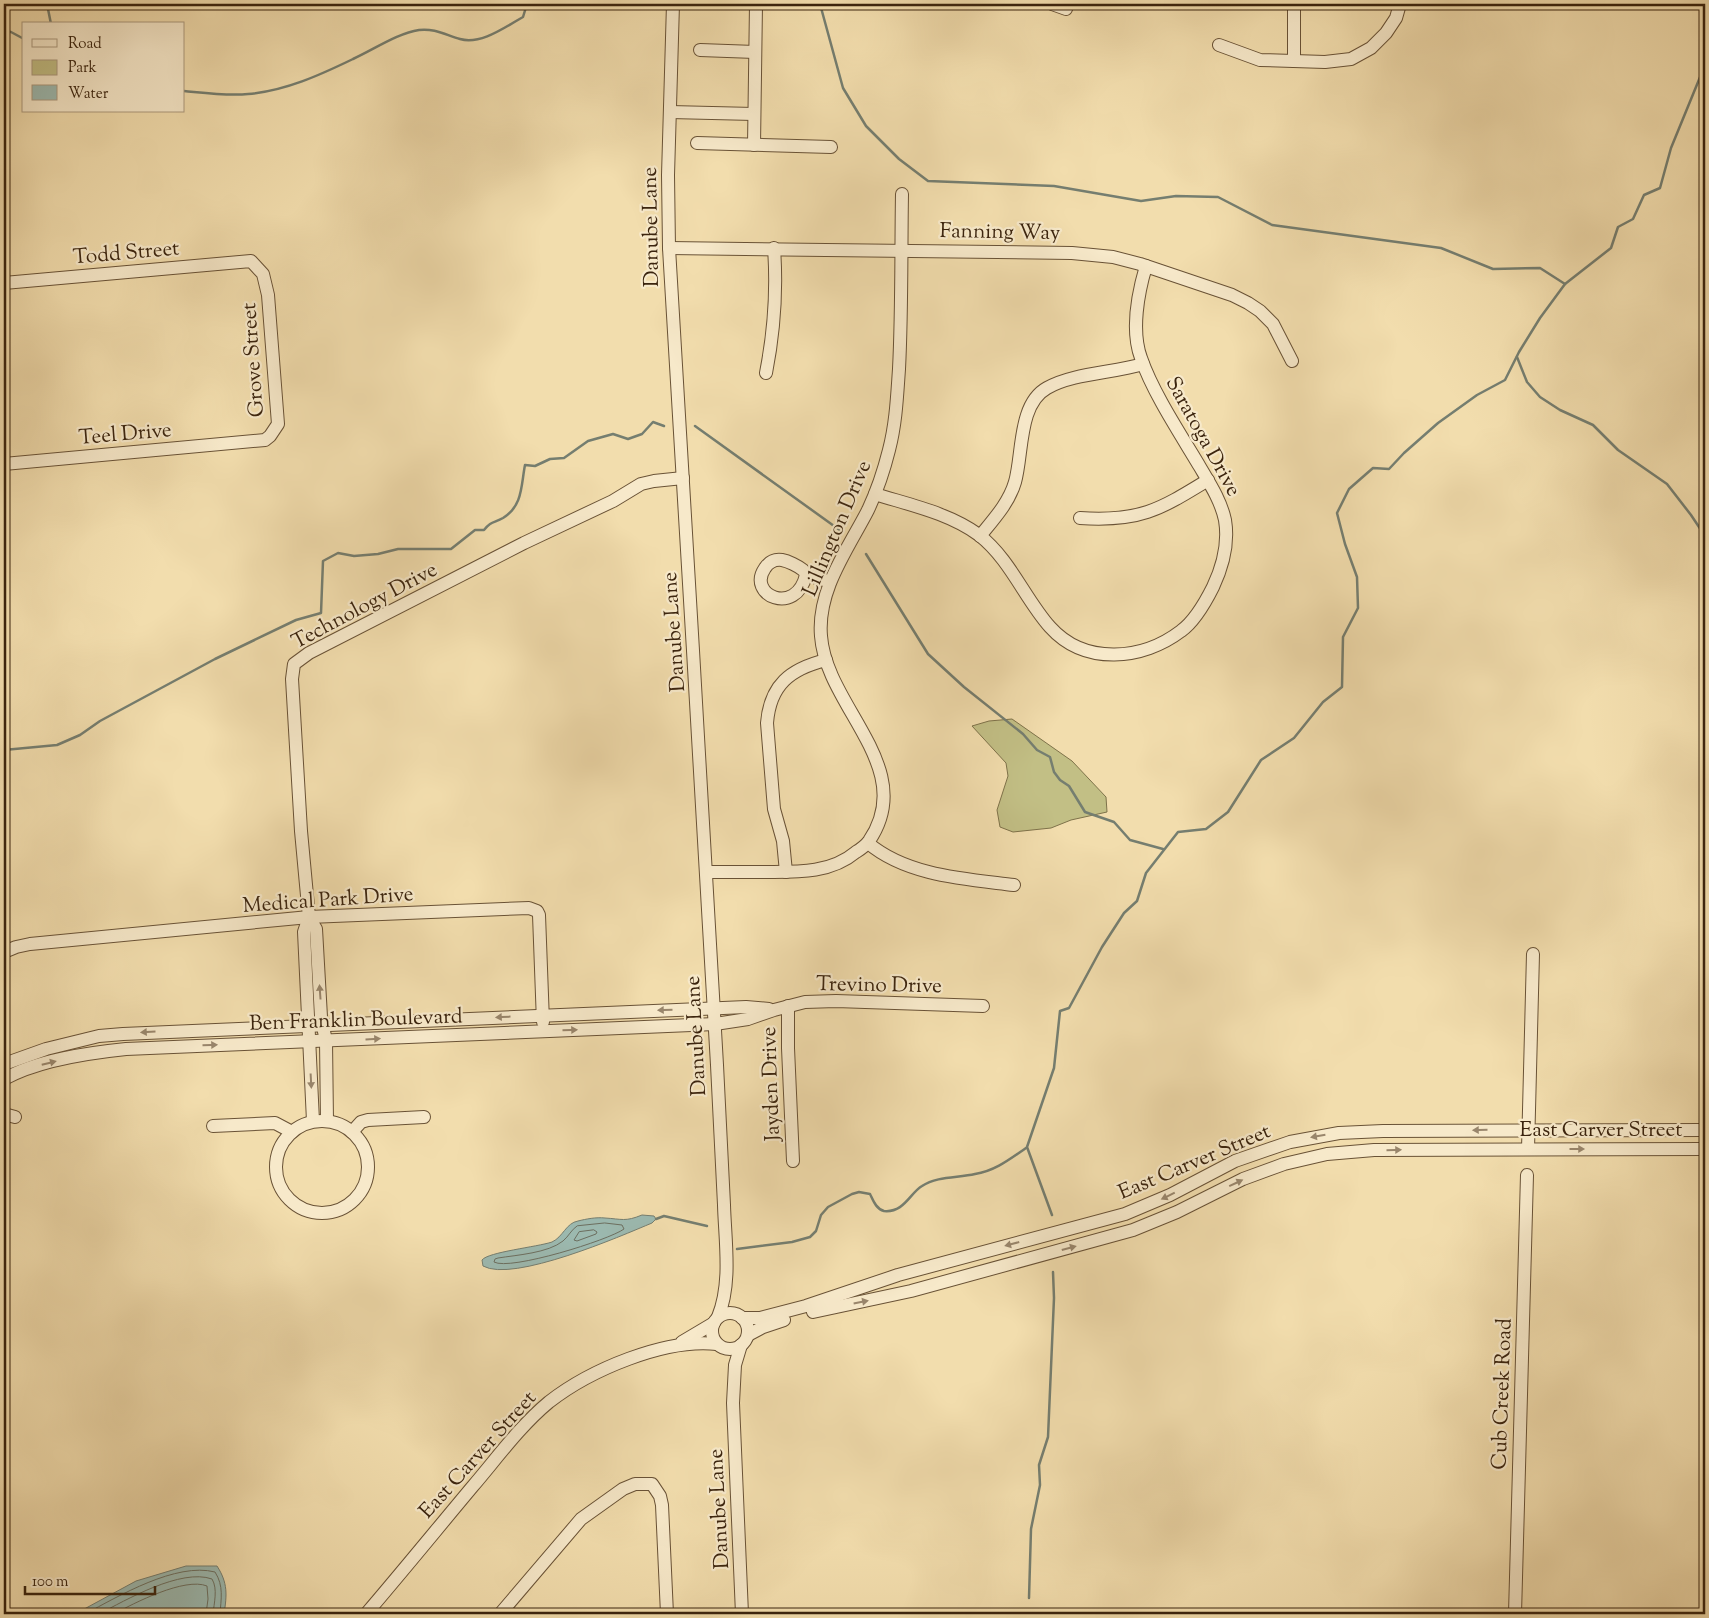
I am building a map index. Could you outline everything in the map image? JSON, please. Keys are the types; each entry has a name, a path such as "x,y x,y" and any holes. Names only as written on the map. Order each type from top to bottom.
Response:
{"street":[{"name":"Danube Lane","path":"673,4 668,175 669,248 707,872 726,1258 730,1286 740,1316"},
{"path":"754,145 756,4"},
{"path":"1052,4 1066,9"},
{"path":"1294,4 1294,61"},
{"path":"1219,45 1260,60 1325,62 1351,59 1370,48 1386,34 1396,18 1400,4"},
{"path":"700,50 755,52"},
{"path":"670,112 754,114"},
{"path":"697,143 831,147"},
{"name":"Lillington Drive","path":"707,872 786,872 823,869 836,865 848,859 868,843 881,815 884,784 881,770 834,681 820,636 825,597 833,576 875,494 889,450 896,411 900,348 902,194"},
{"name":"Fanning Way","path":"669,248 1072,253 1113,257 1232,295 1248,303 1260,311 1273,324 1292,360"},
{"path":"766,372 770,350 774,297 774,248"},
{"name":"Todd Street","path":"4,283 251,261"},
{"name":"Grove Street","path":"249,443 265,440 278,424 268,294 263,274 251,261"},
{"name":"Saratoga Drive","path":"875,494 949,518 980,536 1004,562 1050,628 1081,648 1115,656 1141,651 1160,645 1189,624 1208,597 1218,576 1226,551 1225,521 1220,504 1208,480 1143,364 1138,344 1137,306 1146,266"},
{"path":"980,536 997,515 1012,489 1023,427 1040,394 1046,388 1066,380 1143,364"},
{"name":"Teel Drive","path":"4,464 249,443"},
{"name":"Technology Drive","path":"314,1122 304,932 309,917 292,679 294,664 299,659 524,543 613,501 641,484 654,480 683,478"},
{"path":"1080,518 1120,519 1153,511 1208,480"},
{"path":"806,575 833,576"},
{"path":"786,872 783,841 774,810 767,723 768,710 773,696 782,681 805,667 826,660"},
{"path":"868,843 894,860 922,870 958,878 1014,886"},
{"name":"Medical Park Drive","path":"4,952 30,944 309,917 529,908 537,911 539,915 543,1031"},
{"name":"Technology Drive","path":"309,917 316,929 321,1008 326,1041 327,1121"},
{"path":"1528,1149 1533,954"},
{"name":"Trevino Drive","path":"715,1024 748,1019 804,1002 836,1001 983,1006"},
{"name":"Jayden Drive","path":"788,1006 793,1160"},
{"name":"Trevino Drive","path":"714,1008 746,1007 774,1010"},
{"name":"Ben Franklin Boulevard","path":"4,1064 46,1049 99,1036 160,1031 714,1008"},
{"name":"Ben Franklin Boulevard","path":"4,1079 16,1072 37,1066 101,1052 177,1046 715,1024"},
{"path":"352,1132 361,1122 368,1120 424,1117"},
{"path":"327,1121 345,1127 360,1140 368,1159 368,1170 364,1186 356,1199 348,1206 327,1214 316,1214 301,1209 281,1191 275,1170 276,1160 279,1149 298,1127 314,1122 327,1121"},
{"path":"213,1126 275,1123 292,1132"},
{"name":"East Carver Street","path":"740,1316 760,1318 811,1305 898,1276 1125,1214 1163,1198 1236,1161 1290,1142 1326,1135 1358,1131 1705,1130"},
{"name":"East Carver Street","path":"744,1340 763,1327 787,1319 911,1291 1133,1230 1177,1212 1256,1174 1298,1160 1356,1150 1705,1149"},
{"name":"Cub Creek Road","path":"1514,1614 1527,1175"},
{"name":"Danube Lane","path":"716,1320 724,1297 726,1258"},
{"path":"728,1313 740,1316 747,1326 744,1340 732,1349 719,1345 712,1334 716,1320 728,1313"},
{"name":"East Carver Street","path":"366,1614 493,1462 525,1425 543,1408 564,1391 593,1374 625,1360 673,1346 696,1335 716,1320"},
{"name":"Danube Lane","path":"742,1614 733,1403 735,1364 744,1340"},
{"name":"East Carver Street","path":"673,1346 698,1343 719,1345"},
{"name":"Danube Lane","path":"719,1345 727,1364 733,1403"},
{"path":"500,1614 581,1519 623,1489 635,1484 652,1484 660,1496 662,1505 666,1614"}],"green space":[{"path":"1012,719 1072,761 1106,797 1107,812 1071,820 1051,828 1013,832 1000,827 997,810 1008,776 1006,763 972,726 989,721"}],"water":[{"path":"642,1215 654,1216 656,1219 652,1223 567,1256 518,1268 498,1270 483,1266 482,1260 486,1257 552,1242 574,1222 598,1218 627,1219"},
{"path":"186,1566 217,1566 226,1589 224,1614 75,1614 136,1581"}],"waterway":[{"path":"47,4 51,22"},
{"path":"185,91 240,95 275,90 315,76 394,38 419,30 435,31 460,39 476,40 493,34 523,17 527,4"},
{"path":"820,4 843,88 866,126 899,159 928,181 1054,186 1141,201 1176,196 1218,197 1272,225 1441,248 1493,269 1540,268 1565,284"},
{"path":"4,31 11,32 22,38"},
{"path":"1052,1215 1027,1147 1054,1068 1060,1011 1069,1008 1102,947 1124,913 1137,901 1146,873 1178,832 1206,829 1228,812 1261,760 1294,738 1323,702 1342,687 1343,637 1358,608 1357,577 1345,544 1337,513 1349,489 1373,468 1389,469 1438,423 1477,395 1505,380 1519,352 1540,318 1565,284 1611,248 1618,227 1633,219 1644,195 1660,188 1671,148 1705,65"},
{"path":"1517,357 1527,382 1540,397 1560,410 1593,425 1618,450 1667,484 1705,536"},
{"path":"4,750 57,745 80,735 100,721 215,659 296,620 321,613 323,561 338,553 354,556 378,554 398,549 451,549 475,530 484,530 510,513 518,501 525,465 535,466 550,459 564,458 588,441 613,434 628,439 642,434 653,422 664,426"},
{"path":"695,426 841,531"},
{"path":"866,554 928,654 964,687 1023,734 1037,750 1050,757 1054,772 1060,780 1069,786 1085,812 1114,822 1130,840 1163,849"},
{"path":"737,1249 792,1242 810,1237 816,1231 821,1215 828,1207 859,1192 870,1194 875,1204 881,1210 891,1211 897,1209 918,1189 934,1180 989,1170 1026,1148"},
{"path":"656,1219 664,1216 707,1226"},
{"path":"1029,1598 1031,1529 1040,1485 1039,1465 1048,1437 1054,1298 1053,1272"}]}
